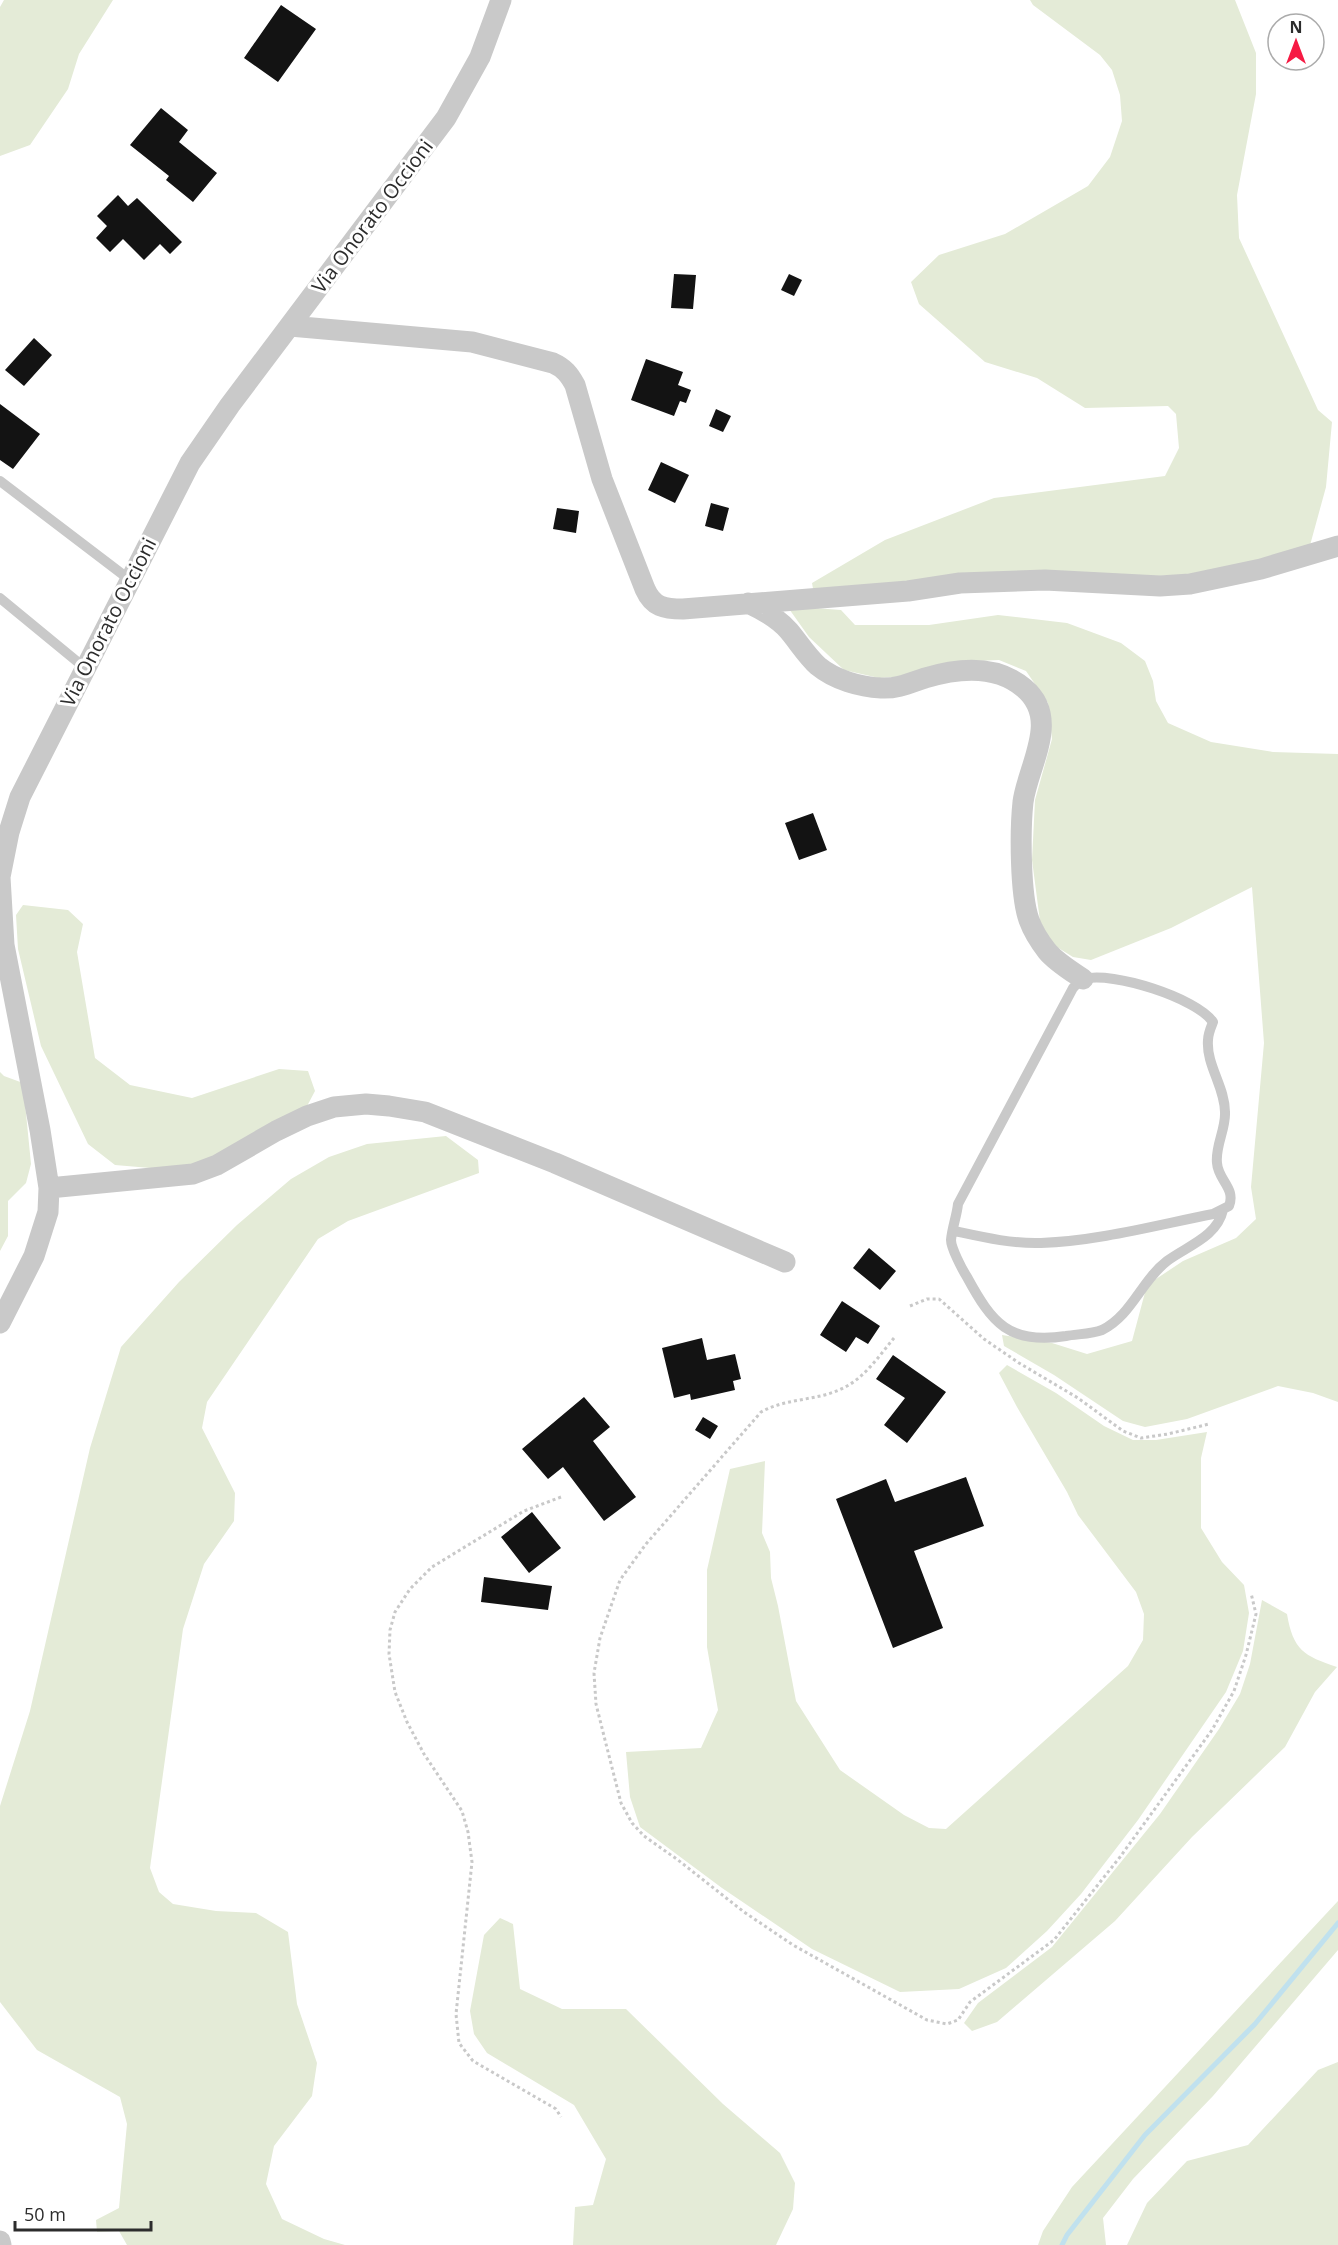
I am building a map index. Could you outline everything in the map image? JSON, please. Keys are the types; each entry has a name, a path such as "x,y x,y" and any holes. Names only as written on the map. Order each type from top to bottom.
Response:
{"street":[{"name":"Via Onorato Occioni","path":"0,1323 34,1256 48,1212 49,1188 40,1130 5,954 0,877 9,832 20,797 190,463 230,405 453,106 480,57 501,0"},
{"path":"290,326 472,342 553,363 563,368 570,375 574,385 602,479 649,598 666,609 908,591 960,583 1045,580 1160,586 1190,584 1261,569 1338,546"},
{"path":"748,603 762,609 788,629 820,667 848,682 882,688 899,687 951,671 983,670 1003,675 1026,689 1035,699 1042,722 1040,743 1023,800 1025,906 1029,920 1048,953 1083,979"},
{"path":"49,1188 193,1174 217,1166 276,1131 325,1110 366,1104 389,1106 425,1112 555,1163 785,1262"}],"lane":[{"path":"0,481 130,580"},
{"path":"0,598 86,668"},
{"path":"954,1231 996,1240 1040,1243 1086,1238 1222,1210 1229,1206 1232,1199 1230,1189 1217,1163 1226,1113 1209,1056 1208,1039 1213,1022 1209,1016 1172,996 1130,981 1104,978 1083,979 1073,988 958,1204 951,1241 962,1268 984,1309 995,1321 1013,1333 1037,1338 1100,1331 1119,1320 1153,1273 1217,1225 1222,1210"}],"path":[{"path":"910,1306 927,1299 939,1299 984,1339 1078,1398 1124,1431 1141,1438 1209,1424"},
{"path":"894,1338 864,1374 842,1389 775,1405 761,1412 633,1561 620,1580 600,1638 594,1673 596,1704 621,1803 632,1823 644,1836 744,1912 793,1945 927,2020 947,2024 958,2020 970,2002 1054,1940 1120,1857 1212,1730 1234,1690 1246,1655 1256,1614 1251,1593"},
{"path":"561,1497 524,1511 432,1567 410,1589 395,1612 390,1630 389,1654 395,1692 407,1722 424,1754 462,1810 468,1832 472,1862 456,2014 459,2043 473,2061 556,2109 561,2117"}],"green space":[{"path":"4,0 113,0 79,54 68,89 30,145 0,156 0,7"},
{"path":"1030,0 1235,0 1256,53 1256,94 1237,195 1239,238 1318,410 1332,422 1326,487 1309,549 1217,573 814,594 812,583 885,540 994,498 1165,476 1179,448 1176,414 1168,406 1085,408 1037,378 985,362 919,304 911,282 939,255 1005,234 1088,186 1110,157 1122,121 1120,95 1112,70 1100,55 1033,5"},
{"path":"787,606 841,610 855,625 929,625 998,615 1067,623 1121,643 1145,661 1153,681 1156,701 1168,723 1211,742 1273,752 1338,754 1338,1402 1313,1393 1278,1386 1187,1419 1145,1427 1123,1421 1054,1375 1004,1346 1002,1335 1052,1343 1087,1354 1132,1341 1147,1285 1183,1261 1236,1238 1256,1219 1251,1187 1264,1043 1252,887 1171,928 1091,960 1073,957 1052,944 1040,921 1032,860 1035,800 1052,739 1048,703 1026,671 999,660 953,662 909,676 879,678 844,670 809,637"},
{"path":"23,905 68,910 83,924 77,952 95,1058 130,1085 192,1098 279,1069 308,1071 315,1091 306,1108 205,1164 174,1170 115,1165 88,1144 41,1046 18,949 16,915"},
{"path":"0,1072 4,1076 23,1083 31,1164 26,1183 8,1201 8,1236 0,1251"},
{"path":"446,1136 478,1160 479,1173 348,1221 318,1239 207,1402 202,1428 235,1493 234,1521 204,1564 183,1629 150,1868 159,1892 173,1904 216,1911 256,1913 288,1932 297,2004 317,2063 312,2096 274,2146 266,2184 282,2219 324,2239 345,2245 127,2245 119,2231 97,2232 96,2220 119,2208 127,2124 120,2097 37,2050 0,2002 0,1806 30,1711 90,1448 121,1347 179,1282 237,1225 291,1179 329,1157 367,1144"},
{"path":"1007,1365 1056,1393 1104,1426 1133,1440 1156,1440 1207,1432 1201,1458 1201,1528 1222,1562 1244,1585 1249,1613 1243,1651 1226,1692 1138,1820 1081,1894 1047,1931 1006,1968 959,1989 900,1992 812,1949 722,1888 640,1827 630,1797 626,1752 701,1748 718,1710 707,1647 707,1570 730,1469 765,1461 762,1533 770,1552 771,1578 796,1701 840,1770 904,1815 929,1828 946,1829 1128,1666 1143,1640 1144,1614 1136,1592 1078,1515 999,1373"},
{"path":"1262,1600 1287,1614 1293,1636 1302,1650 1316,1659 1337,1667 1315,1692 1285,1747 1192,1837 1115,1921 997,2022 972,2031 964,2023 978,2003 1052,1947 1160,1814 1219,1729 1240,1694 1250,1664"},
{"path":"1338,1901 1338,1950 1213,2096 1133,2179 1103,2218 1106,2245 1038,2245 1043,2231 1072,2187"},
{"path":"500,1918 513,1924 520,1989 562,2009 626,2009 723,2104 780,2153 795,2183 793,2209 776,2245 573,2245 575,2207 593,2205 606,2159 574,2105 487,2053 474,2034 470,2011 484,1935"},
{"path":"1338,2062 1338,2245 1127,2245 1147,2203 1187,2161 1248,2145 1318,2070"}],"building":[{"path":"281,5 316,29 278,82 244,58"},
{"path":"161,108 188,130 179,142 217,173 193,202 166,180 169,176 130,145"},
{"path":"118,195 128,206 137,198 182,242 170,254 160,244 144,260 123,239 110,252 96,238 107,226 97,216"},
{"path":"674,274 696,275 693,309 671,308"},
{"path":"789,274 802,280 794,296 781,290"},
{"path":"34,338 52,355 24,386 5,370"},
{"path":"646,359 683,372 678,385 691,390 686,403 680,401 674,416 631,400"},
{"path":"0,404 40,434 13,469 0,460"},
{"path":"716,409 731,416 723,432 709,426"},
{"path":"661,462 689,475 675,503 648,490"},
{"path":"711,503 729,508 723,531 705,526"},
{"path":"557,508 579,511 576,533 553,529"},
{"path":"813,813 827,850 799,860 785,823"},
{"path":"869,1248 896,1271 880,1290 853,1268"},
{"path":"842,1301 880,1326 868,1344 856,1337 846,1352 820,1335"},
{"path":"702,1338 707,1360 735,1354 741,1379 733,1381 735,1390 691,1400 690,1394 674,1398 662,1348"},
{"path":"893,1355 946,1392 907,1443 884,1425 905,1398 876,1379"},
{"path":"584,1397 610,1427 593,1441 636,1497 604,1521 563,1467 548,1479 522,1449"},
{"path":"703,1417 718,1426 710,1439 695,1430"},
{"path":"966,1477 984,1526 914,1551 943,1628 893,1648 836,1499 886,1479 895,1502"},
{"path":"532,1512 561,1548 529,1573 501,1537"},
{"path":"484,1577 552,1586 548,1610 481,1602"}],"waterway":[{"path":"1062,2245 1067,2235 1145,2135 1255,2024 1338,1923"}]}
